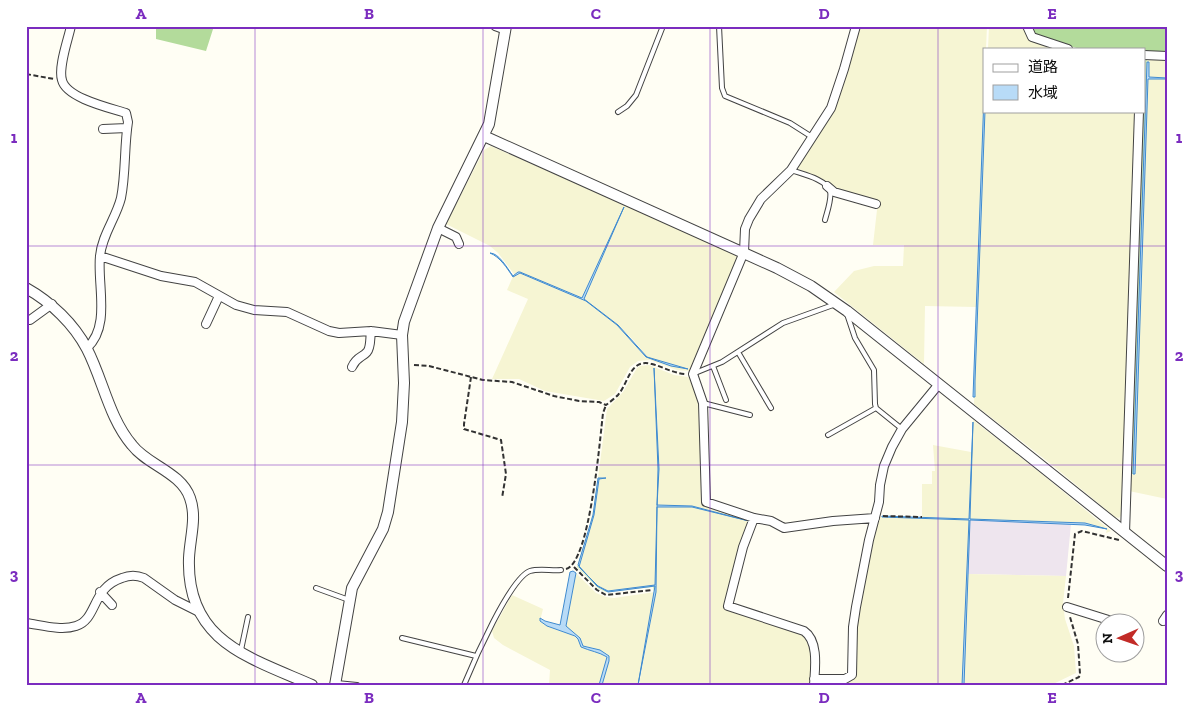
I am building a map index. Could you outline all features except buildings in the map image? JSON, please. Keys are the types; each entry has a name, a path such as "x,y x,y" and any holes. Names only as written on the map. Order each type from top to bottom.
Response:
{"street":[{"path":"71,26 62,67 64,85 76,95 126,113 128,122 120,200 103,243 100,256 100,321 94,341 87,348"},
{"path":"335,684 352,588 383,528 388,512 402,422 404,383 402,335 408,310 438,228 484,136 492,113 506,28 495,26"},
{"path":"856,26 837,92 830,108 791,170 761,199 753,210 745,229 744,252 693,374 703,403 706,502 754,518 771,521 786,528 833,521 878,518"},
{"path":"1027,26 1032,38 1065,48"},
{"path":"1146,55 1167,56"},
{"path":"1124,533 1139,112"},
{"path":"103,130 127,128"},
{"path":"484,136 744,252 811,286 847,311 1167,566"},
{"path":"827,186 834,192 876,204"},
{"path":"438,228 456,236 458,244"},
{"path":"100,256 161,276 195,282 236,305 254,310 287,312 321,328 339,333 371,331 402,335"},
{"path":"26,288 52,304 87,348 122,432 131,444 141,456 175,478 189,496 194,519 189,557 192,598 198,612 212,632 241,653 312,685"},
{"path":"206,324 219,296"},
{"path":"26,320 30,320 52,304"},
{"path":"352,367 355,361 366,354 371,331"},
{"path":"754,518 743,547 728,606 808,633 814,646 814,682 846,679 852,675 853,627 856,607 869,540 878,518 884,466 902,429 939,384"},
{"path":"26,623 68,628 76,626 88,618 100,592 116,580 131,576 139,576 175,600 198,612"},
{"path":"100,592 112,606"},
{"path":"1067,607 1096,616"}],"lane":[{"path":"618,112 627,106 636,95 663,26"},
{"path":"719,26 722,88 725,96 790,123 812,138"},
{"path":"791,170 827,186 830,195 825,220"},
{"path":"693,374 700,369 713,366 738,352 783,323 837,304"},
{"path":"847,311 855,338 874,370 876,408 902,429"},
{"path":"738,352 771,408"},
{"path":"713,366 726,400"},
{"path":"703,403 750,415"},
{"path":"828,435 876,408"},
{"path":"464,685 476,656 499,611 525,574 533,570 561,570"},
{"path":"316,588 349,600"},
{"path":"241,653 248,617"},
{"path":"402,638 476,656"},
{"path":"335,684 357,685"}],"path":[{"path":"26,74 62,80"},
{"path":"573,566 584,538 591,509 601,429 606,405 618,395 632,368 637,365 651,363 678,373 693,374"},
{"path":"402,367 425,365 483,380 512,382 554,396 579,401 599,402 606,405"},
{"path":"471,377 464,429 501,440 506,474 502,498"},
{"path":"878,518 882,516 922,517"},
{"path":"1062,685 1079,677 1080,674 1078,644 1067,607 1075,534 1082,531 1139,544"},
{"path":"561,570 573,566"},
{"path":"573,566 597,590 606,595 652,590"}],"shaded area":[{"path":"970,520 1071,524 1066,576 968,574"}],"green space":[{"path":"156,26 214,26 206,51 156,39"},
{"path":"860,26 987,26 986,48 983,48 983,112 976,307 925,306 924,364 834,292 854,271 874,266 903,266 904,245 873,245 878,201 831,186 822,179 797,168 833,111 851,60"},
{"path":"989,26 1025,26 1032,41 1053,48 988,48"},
{"path":"1031,26 1167,26 1167,53 1146,52 1146,48 1076,48 1035,35"},
{"path":"1146,58 1147,62 1146,91"},
{"path":"1147,59 1167,60 1167,78 1149,77 1149,62 1147,62"},
{"path":"1148,79 1167,79 1167,499 1129,491 1130,474 1135,473"},
{"path":"985,112 1135,112 1122,514 1119,518 1115,517 974,404"},
{"path":"1142,112 1145,112 1133,474 1130,474"},
{"path":"491,146 736,254 737,258 689,371 677,370 650,360 638,361 630,367 615,394 604,401 545,391 519,379 492,379 528,299 507,290 514,274 498,253 490,246 446,224 484,150","holes":["624,208 584,299 618,325 647,357 617,325 586,301 519,273 583,298"]},
{"path":"649,365 674,375 688,377 692,381 699,404 702,504 708,508 749,519 749,521 740,543 724,608 805,636 810,649 811,685 639,685 656,592 656,561 655,585 608,591 598,586 579,567 594,515 599,479 606,479 598,478 607,409 623,392 637,368","holes":["654,369 659,469 657,504 658,469","657,505 692,506 749,521 692,507"]},
{"path":"973,420 1111,531 1106,533 1107,529 1085,523 970,519"},
{"path":"933,445 971,452 969,519 922,517 922,484 932,484 932,471 935,471"},
{"path":"879,517 969,520 962,685 819,685 823,682 848,682 854,678 856,673 858,612"},
{"path":"589,528 578,565 601,589 608,592 599,589 577,567"},
{"path":"576,573 596,593 606,597 614,598 655,592 638,685 602,685 609,661 607,654 594,648 583,646 580,638 566,627"},
{"path":"968,574 1066,576 1063,603 1065,619 1074,646 1076,673 1051,685 964,685"},
{"path":"655,586 655,592 653,587 618,591"},
{"path":"512,595 543,609 540,621 551,628 575,636 580,645 599,652 607,658 599,685 549,685 550,670 503,645 494,638 492,631"}],"water":[{"path":"1147,62 1149,62 1149,77 1167,79 1148,79 1135,474 1133,474 1146,112"},
{"path":"983,112 985,112 975,397 973,397"},
{"path":"624,207 584,299 618,325 647,357 688,369 671,366 646,357 617,325 586,301 520,273 513,277 500,260 490,253 497,255 500,258 513,276 520,272 582,298"},
{"path":"654,368 659,469 657,503 658,469"},
{"path":"973,422 970,519 1085,523 1107,529 1085,525 970,520 964,685 962,685 969,520 882,516 969,519"},
{"path":"598,478 606,478 599,479 594,515 579,566 593,515"},
{"path":"657,505 692,506 749,521 692,507 657,507"},
{"path":"657,508 656,592 638,685 655,586 608,592 597,586 588,576 598,586 608,591 655,585"},
{"path":"570,572 576,573 566,626 580,638 583,646 600,650 609,656 602,685 599,685 607,657 581,647 575,636 547,626 540,621 540,618 560,625"}]}
